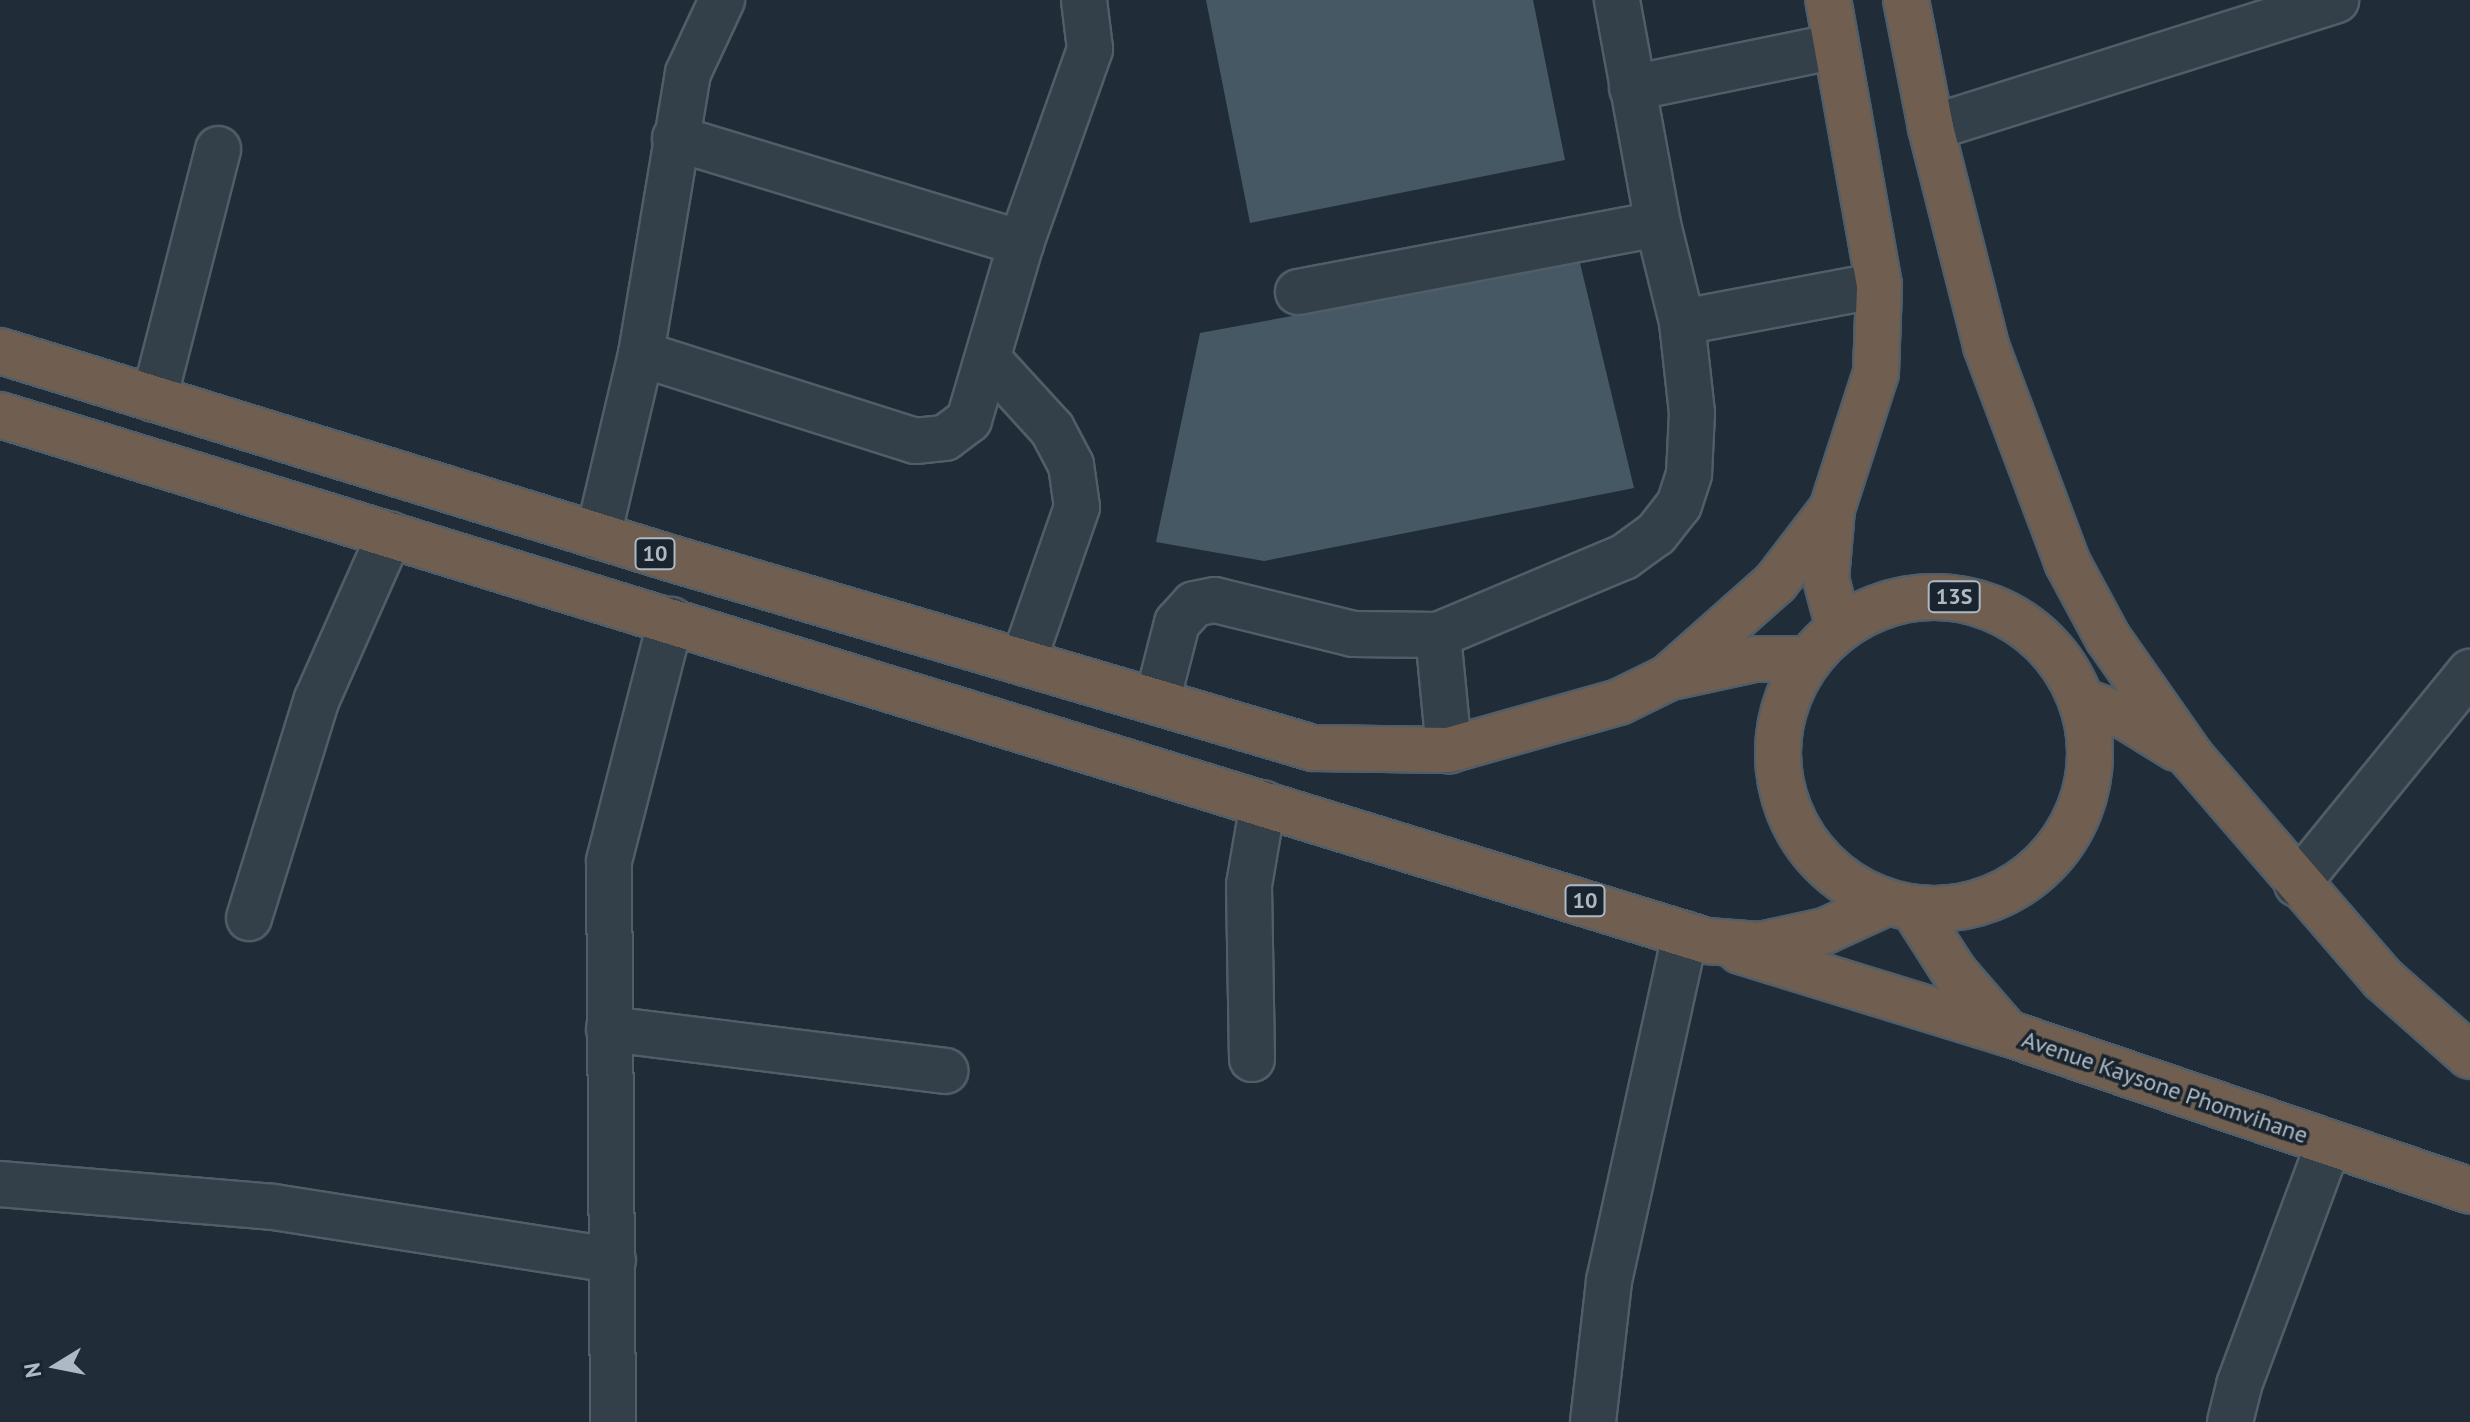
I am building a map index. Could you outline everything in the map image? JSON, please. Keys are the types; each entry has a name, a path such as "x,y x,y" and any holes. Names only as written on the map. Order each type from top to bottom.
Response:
{"highway":[{"path":"1828,0 1879,285 1876,373 1832,509 1826,579 1839,628"},
{"path":"1906,0 1931,128 1986,346 2047,515 2108,638 2192,758 2297,884 2383,979 2470,1056"},
{"name":"10","path":"0,351 598,536 1313,748 1449,750 1619,702 1668,678 1754,659 1808,659"},
{"name":"10","path":"0,415 2007,1033"},
{"name":"10","path":"1668,678 1776,582 1832,509"},
{"path":"2047,515 2053,585 2048,645"},
{"name":"13S","path":"1952,597 1994,608 2048,645 2082,701 2090,746 2086,791 2069,833 2040,869 2003,895 1959,908 1900,906 1848,884 1816,856 1789,807 1780,780 1778,737 1788,696 1808,659 1839,628 1897,600 1952,597"},
{"path":"2082,701 2126,717 2192,758"},
{"name":"10","path":"1696,937 1760,945 1825,931 1900,906"},
{"name":"Avenue Kaysone Phomvihane","path":"1900,906 2007,1033 2470,1191"}],"street":[{"path":"598,536 641,354 688,73 722,0"},
{"path":"641,354 915,441 945,438 969,420 1021,243 1090,49 1084,0"},
{"path":"1157,701 1177,623 1194,604 1215,600 1353,634 1438,635 1624,557 1656,534 1679,505 1689,474 1692,413 1682,322 1658,224 1617,0"},
{"path":"1931,128 2336,0"},
{"path":"1632,88 1836,46"},
{"path":"675,138 1021,243"},
{"path":"154,399 218,149"},
{"path":"1298,292 1658,224"},
{"path":"1682,322 1879,285"},
{"path":"988,359 1052,429 1071,465 1077,507 1023,662"},
{"path":"249,918 317,699 390,534"},
{"path":"613,1422 609,861 671,620"},
{"path":"1438,635 1449,750"},
{"path":"2297,884 2470,672"},
{"path":"1252,1059 1249,885 1263,803"},
{"path":"1593,1422 1609,1281 1696,937"},
{"path":"609,1029 945,1071"},
{"path":"2230,1422 2239,1385 2329,1143"},
{"path":"0,1184 273,1207 613,1260"}],"building":[{"path":"1206,0 1533,0 1565,160 1250,223"},
{"path":"1580,263 1634,488 1264,561 1156,542 1200,333"}]}
